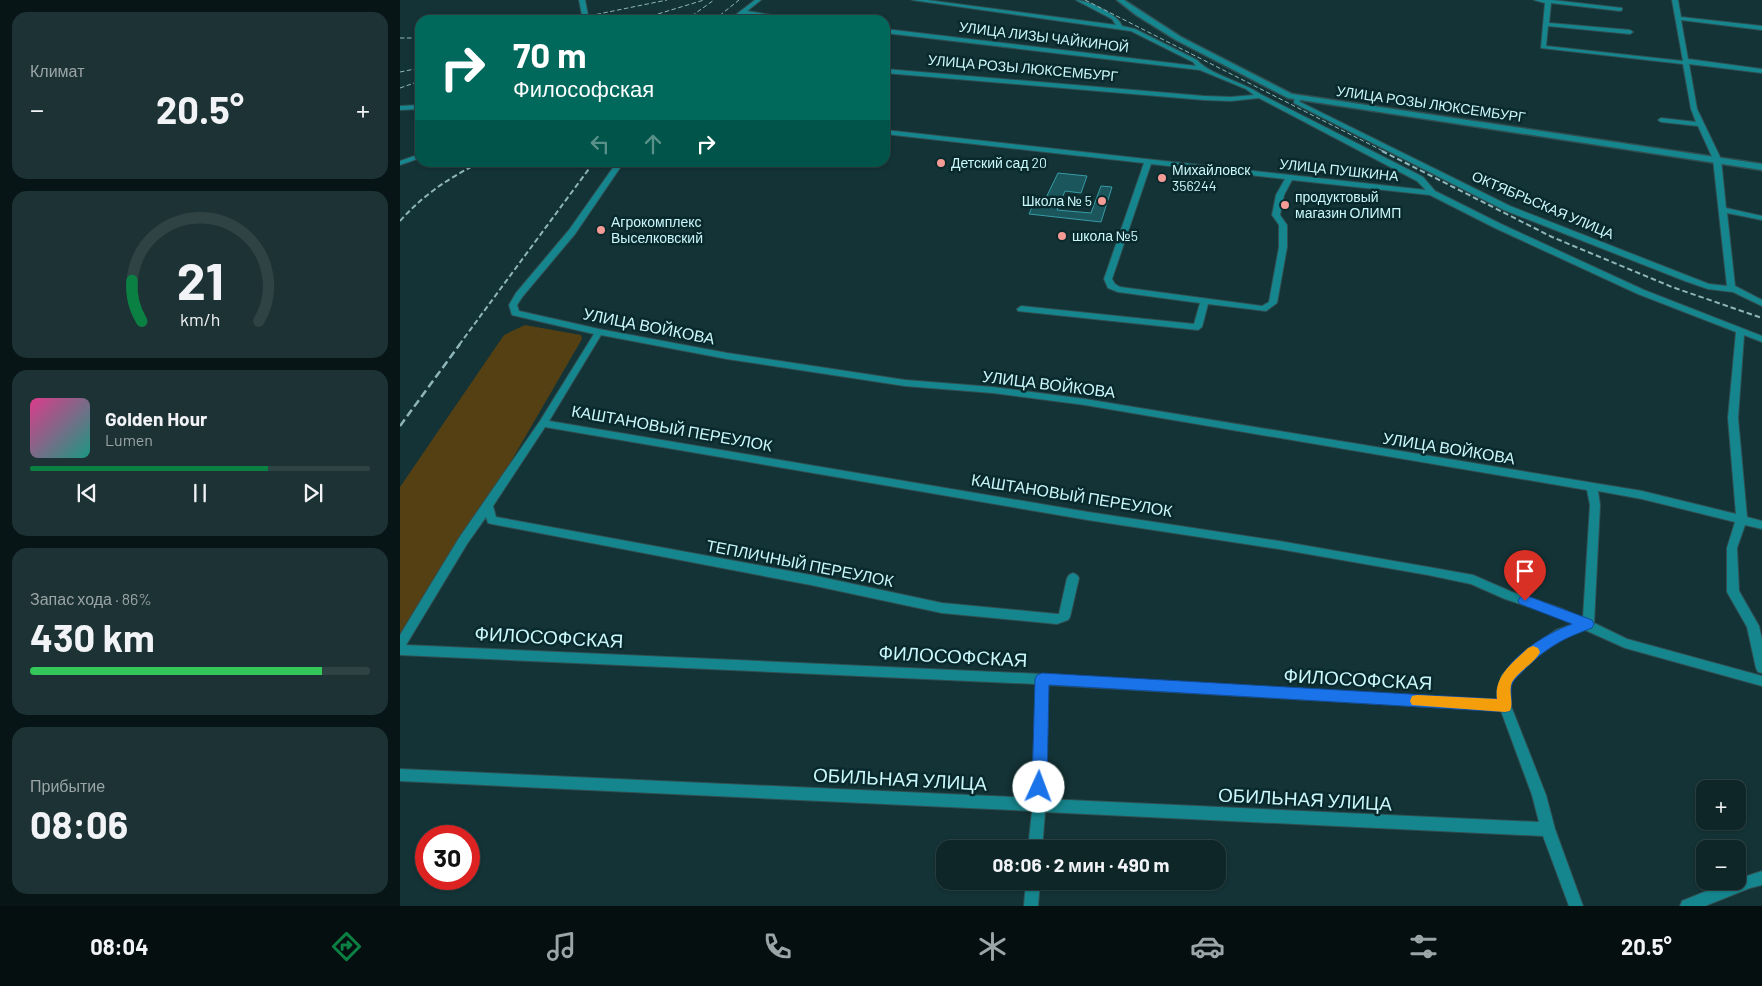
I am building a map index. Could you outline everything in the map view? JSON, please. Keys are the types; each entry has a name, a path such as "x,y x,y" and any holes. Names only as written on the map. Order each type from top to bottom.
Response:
{"main road":[{"name":"УЛИЦА РОЗЫ ЛЮКСЕМБУРГ","path":"1120,0 1147,20 1190,45 1282,93 1297,97 1762,167"}],"street":[{"path":"582,0 585,15"},
{"path":"738,15 758,0"},
{"path":"915,0 1133,30 1195,61 1201,68 1248,88 1420,179 1432,193"},
{"path":"1079,0 1114,18 1118,22 1119,27"},
{"path":"1537,0 1620,9"},
{"path":"1675,0 1694,109 1717,159 1733,288"},
{"path":"1548,2 1543,47 1762,71"},
{"path":"742,12 763,15"},
{"path":"1678,18 1762,28"},
{"path":"1546,24 1630,32"},
{"name":"УЛИЦА ЛИЗЫ ЧАЙКИНОЙ","path":"890,31 1201,68"},
{"name":"УЛИЦА РОЗЫ ЛЮКСЕМБУРГ","path":"890,71 1204,98 1230,99 1260,96"},
{"name":"ОКТЯБРЬСКАЯ УЛИЦА","path":"1297,97 1297,102 1303,106 1507,208 1688,279 1708,286 1733,288 1762,302"},
{"path":"400,108 415,107"},
{"path":"1661,120 1701,124"},
{"name":"УЛИЦА ПУШКИНА","path":"890,133 1432,193 1498,226 1641,292 1762,339"},
{"path":"400,163 415,158"},
{"path":"1148,162 1108,278 1111,286 1118,289 1263,309 1273,303 1284,247 1283,225 1276,215 1280,195 1289,178"},
{"name":"УЛИЦА ВОЙКОВА","path":"618,167 572,232 518,295 513,305 515,312 600,332 727,356 904,384 993,390 1085,402 1642,495 1762,525"},
{"path":"1723,210 1762,218"},
{"path":"1021,309 1198,327 1205,301"},
{"path":"400,645 463,541 543,423 600,332"},
{"path":"1740,332 1733,418 1742,519 1732,548 1734,592 1753,626 1762,668"},
{"name":"КАШТАНОВЫЙ ПЕРЕУЛОК","path":"543,423 1088,516 1428,570 1473,580 1588,624 1625,643 1762,681"},
{"path":"1576,906 1548,829 1539,795 1505,706 1503,691 1506,679 1528,658 1560,634 1588,624 1594,506 1592,487"},
{"name":"ТЕПЛИЧНЫЙ ПЕРЕУЛОК","path":"488,506 492,520 811,580 942,608 1057,619 1064,617 1073,578"},
{"name":"ФИЛОСОФСКАЯ","path":"400,650 1042,679 1505,706"},
{"path":"1036,840 1039,805 1042,679"},
{"name":"ОБИЛЬНАЯ УЛИЦА","path":"400,775 1548,829"},
{"path":"1687,906 1762,878"},
{"path":"1031,906 1032,890"}],"shaded area":[{"path":"525,325 581,335 582,339 426,608 400,657 400,487 504,335"}],"building":[{"name":"Школа № 5","path":"1058,173 1087,176 1081,193 1065,191 1057,210 1091,213 1101,186 1112,187 1101,222 1029,214 1033,205 1042,206"}],"railway":[{"path":"594,15 667,0"},
{"path":"654,15 704,0"},
{"path":"693,15 714,0"},
{"path":"720,15 739,0"},
{"path":"1085,0 1385,152"},
{"path":"400,38 415,38"},
{"path":"400,72 415,69"},
{"path":"400,88 415,83"},
{"path":"1382,151 1552,237 1672,287 1762,318"},
{"path":"400,221 438,187 471,167"},
{"path":"459,345 590,167"},
{"path":"400,426 460,344"}],"slow traffic":[{"path":"1417,701 1505,706 1503,691 1506,679 1533,652"}],"place":[{"name":"Детский сад 20","path":"941,163"},
{"name":"Михайловск 356244","path":"1162,178"},
{"name":"Школа № 5","path":"1102,201"},
{"name":"продуктовый магазин ОЛИМП","path":"1285,205"},
{"name":"Агрокомплекс Выселковский","path":"601,230"},
{"name":"школа №5","path":"1062,236"}],"route":[{"path":"1039,787 1042,679 1505,706 1503,691 1506,679 1535,651 1560,634 1588,624 1525,601"}]}
